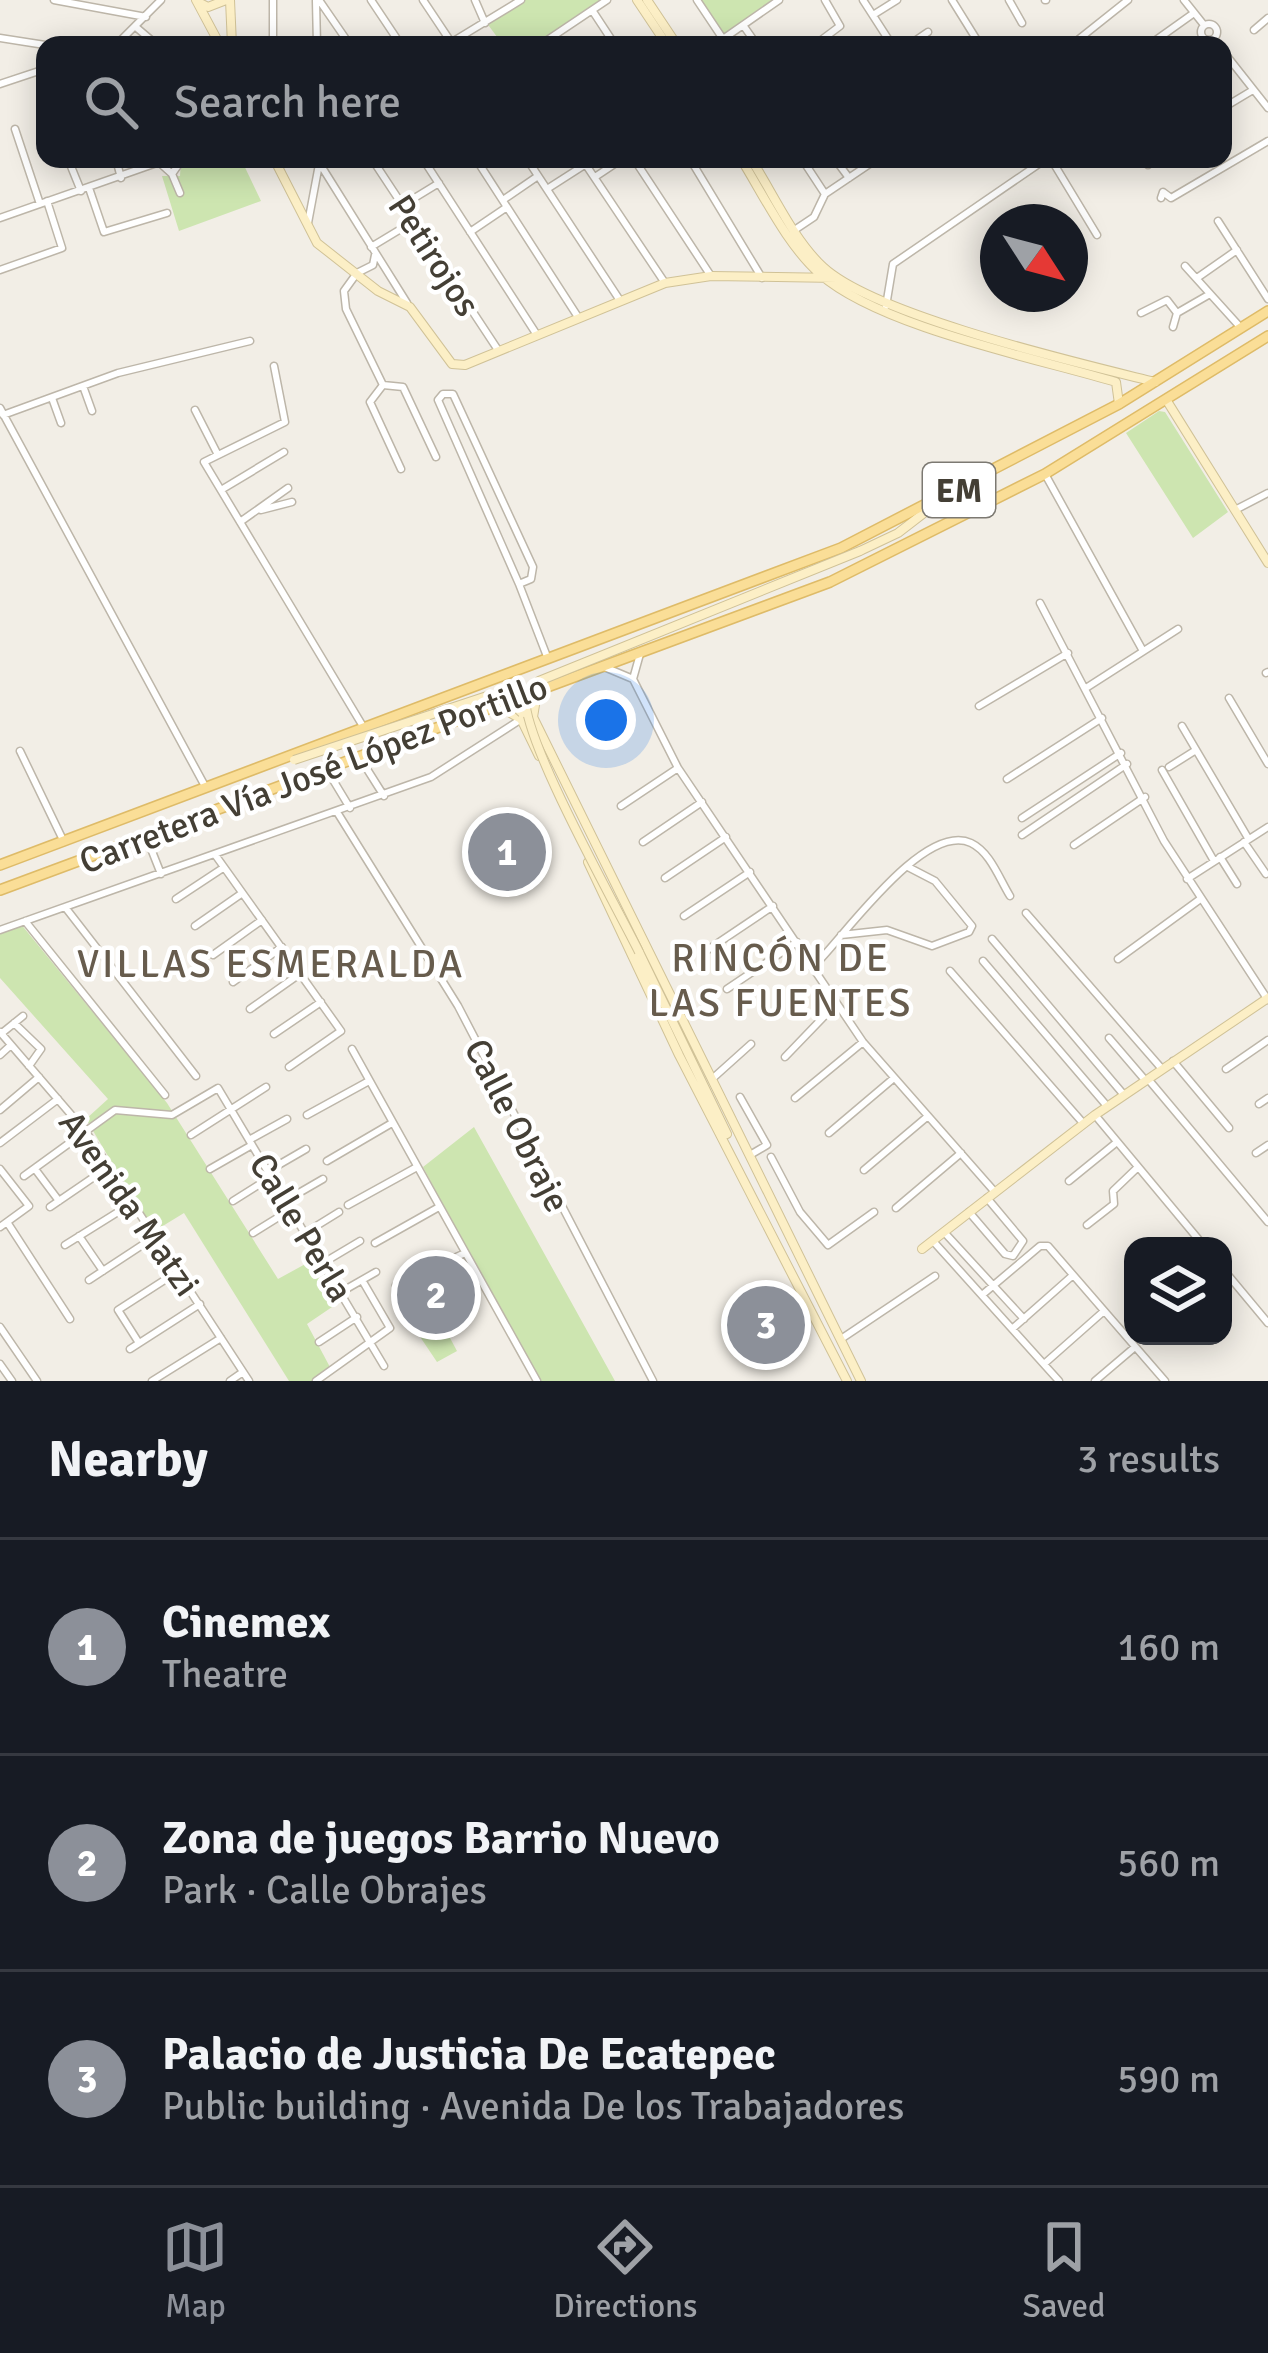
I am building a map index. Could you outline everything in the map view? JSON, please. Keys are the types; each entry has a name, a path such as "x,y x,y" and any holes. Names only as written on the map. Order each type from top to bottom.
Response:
{"main road":[{"path":"196,1 208,8 228,0 231,36"},
{"path":"637,0 661,36"},
{"path":"647,0 671,36"},
{"path":"196,1 215,36"},
{"path":"278,168 317,243 410,307 452,364 465,365 665,284 711,276 837,278"},
{"path":"747,168 808,263 824,278 886,305 1116,382 1119,404"},
{"path":"757,168 815,258 837,278 886,305 1155,382"},
{"name":"Carretera Vía José López Portillo","path":"0,865 802,564 937,503 1119,404 1268,311"},
{"name":"Carretera Vía José López Portillo","path":"0,890 830,582 1046,474 1268,336"},
{"path":"1167,401 1268,563"},
{"path":"730,1147 722,1115 551,776 524,700 538,682 898,533 937,503"},
{"path":"548,685 535,694 532,713 861,1381"},
{"path":"232,778 476,699 509,701 526,719 624,912 652,957"},
{"path":"490,707 507,708 520,719 679,1054 847,1381"},
{"path":"922,1249 1107,1106 1268,999"}],"street":[{"path":"54,0 146,16"},
{"path":"127,36 160,0"},
{"path":"273,0 273,36"},
{"path":"318,0 343,35"},
{"path":"317,36 318,0"},
{"path":"371,0 395,36"},
{"path":"423,0 444,36"},
{"path":"475,0 484,23"},
{"path":"462,36 520,0"},
{"path":"560,36 607,0"},
{"path":"697,0 721,36"},
{"path":"731,36 779,0"},
{"path":"825,0 840,26 827,36"},
{"path":"862,0 886,36"},
{"path":"873,15 897,0"},
{"path":"952,0 974,36"},
{"path":"1009,0 1022,23"},
{"path":"1086,36 1128,0"},
{"path":"1184,0 1204,26 1202,36"},
{"path":"592,10 609,36"},
{"path":"1162,36 1194,13"},
{"path":"1254,30 1268,18"},
{"path":"743,25 751,36"},
{"path":"137,28 146,36"},
{"path":"324,36 330,31 343,35"},
{"path":"922,36 928,32"},
{"path":"0,38 36,44"},
{"path":"1232,62 1268,109"},
{"path":"0,84 36,72"},
{"path":"1232,103 1253,90"},
{"path":"0,270 62,248 15,129"},
{"path":"1232,162 1268,141"},
{"path":"73,168 104,232 167,213"},
{"path":"118,168 121,178"},
{"path":"0,218 148,168"},
{"path":"170,168 180,193"},
{"path":"172,174 176,168"},
{"path":"307,227 319,168"},
{"path":"323,168 410,307"},
{"name":"Petirojos","path":"378,168 498,350"},
{"path":"429,168 537,335"},
{"path":"482,168 578,317"},
{"path":"533,168 619,299"},
{"path":"547,189 576,168"},
{"path":"588,168 665,284"},
{"path":"594,178 609,168"},
{"path":"640,168 711,276"},
{"path":"695,168 762,278"},
{"path":"808,168 825,194"},
{"path":"842,168 849,178"},
{"path":"796,229 814,217 825,194 864,168"},
{"path":"886,305 893,264 1036,168"},
{"path":"1055,168 1097,235"},
{"path":"1172,198 1223,168"},
{"path":"470,232 538,176"},
{"path":"316,180 332,186"},
{"path":"403,205 439,183"},
{"path":"1218,220 1268,298"},
{"path":"372,252 414,221"},
{"path":"1196,278 1237,250"},
{"path":"372,252 373,265 357,273 344,291 346,310 383,385"},
{"path":"1185,266 1241,328"},
{"path":"1173,327 1177,313 1210,294"},
{"path":"1141,313 1167,300 1177,313"},
{"path":"206,788 2,411 250,341"},
{"path":"274,366 285,422 204,462 364,728"},
{"path":"83,385 92,411"},
{"path":"383,385 403,387 436,457"},
{"path":"383,385 370,402 401,469"},
{"path":"519,584 531,579 533,567 453,394 443,394 438,400 548,659"},
{"path":"51,396 61,423"},
{"path":"195,410 218,455"},
{"path":"221,490 284,452"},
{"path":"1046,474 1143,651"},
{"path":"240,522 288,488"},
{"path":"1235,510 1268,493"},
{"path":"259,511 292,502"},
{"path":"1040,603 1199,900 1268,999"},
{"path":"1086,688 1178,629"},
{"path":"633,679 641,651"},
{"path":"979,706 1068,653"},
{"path":"601,666 633,679 678,768 862,1042 961,1153 1023,1241 1012,1256 1005,1255 969,1212"},
{"path":"1229,698 1268,764"},
{"path":"0,930 431,777 532,713"},
{"path":"1007,779 1102,718"},
{"path":"1182,726 1266,874"},
{"path":"1196,750 1166,769 1217,859 1238,884"},
{"path":"20,752 64,842"},
{"path":"1022,818 1121,753"},
{"path":"359,756 384,796"},
{"path":"1022,835 1127,764"},
{"path":"621,806 678,768"},
{"path":"326,769 350,808"},
{"path":"1074,845 1145,797"},
{"path":"643,842 702,802"},
{"name":"Calle Obraje","path":"337,812 458,1006 653,1381"},
{"path":"1187,879 1268,826"},
{"path":"146,836 161,874"},
{"path":"665,878 726,837"},
{"path":"814,966 908,867 942,841 962,840 980,849 1010,896"},
{"path":"216,856 341,1031 289,1066"},
{"path":"176,899 224,867"},
{"path":"841,935 886,930 941,945 972,929 935,881 908,867"},
{"path":"684,916 750,872"},
{"path":"195,926 242,892"},
{"path":"1118,959 1199,900"},
{"path":"706,951 773,906"},
{"path":"64,907 196,1076"},
{"path":"1026,913 1162,1069"},
{"path":"213,955 262,920"},
{"path":"25,921 165,1095"},
{"path":"992,939 1124,1095"},
{"path":"727,989 797,942"},
{"path":"233,982 282,946"},
{"path":"983,961 1107,1106"},
{"path":"950,970 1084,1123"},
{"path":"250,1009 301,973"},
{"path":"274,1034 321,1001"},
{"path":"785,1057 836,1004"},
{"path":"1,1033 22,1016"},
{"path":"14,1023 41,1048 29,1066"},
{"name":"Avenida Matzi","path":"1,1033 86,1132 249,1381"},
{"path":"1109,1037 1268,1222"},
{"path":"1226,1069 1268,1040"},
{"path":"795,1098 862,1042"},
{"path":"712,1079 751,1044"},
{"path":"0,1054 11,1045"},
{"path":"352,1049 537,1381"},
{"path":"1173,1061 1229,1128"},
{"path":"0,1110 39,1077"},
{"path":"829,1133 895,1078"},
{"path":"307,1115 369,1081"},
{"path":"191,1135 266,1087"},
{"name":"Calle Perla","path":"86,1132 116,1110 172,1115 218,1088 384,1366"},
{"path":"740,1097 767,1145 750,1155"},
{"path":"1259,1104 1268,1098"},
{"path":"1,1140 58,1099"},
{"path":"1095,1115 1196,1237"},
{"path":"864,1170 928,1117"},
{"path":"210,1169 287,1119"},
{"path":"327,1161 392,1123"},
{"path":"24,1176 86,1132"},
{"path":"1070,1181 1117,1142"},
{"path":"1256,1154 1268,1145"},
{"path":"233,1201 306,1149"},
{"path":"896,1208 961,1153"},
{"path":"771,1157 800,1212 828,1245 874,1212"},
{"path":"50,1207 110,1166"},
{"path":"348,1205 417,1167"},
{"path":"1087,1225 1114,1204 1113,1191 1138,1167"},
{"path":"0,1169 29,1206 4,1224 70,1319"},
{"path":"35,1169 59,1201"},
{"path":"285,1201 323,1179"},
{"path":"65,1245 134,1202"},
{"path":"375,1243 440,1207"},
{"path":"253,1233 290,1210"},
{"path":"304,1233 339,1212"},
{"path":"783,1222 800,1212"},
{"path":"944,1232 1024,1319"},
{"path":"79,1236 103,1271"},
{"path":"89,1280 156,1236"},
{"path":"933,1240 1059,1381"},
{"path":"323,1263 360,1241"},
{"path":"982,1295 1045,1245 1165,1381"},
{"path":"396,1285 465,1253"},
{"path":"140,1343 118,1310 178,1271"},
{"path":"341,1292 376,1272"},
{"path":"1012,1329 1073,1275"},
{"path":"841,1340 935,1276"},
{"path":"316,1379 390,1328 362,1280"},
{"path":"1232,1280 1268,1323"},
{"path":"130,1349 200,1304"},
{"path":"1044,1364 1104,1311"},
{"path":"319,1342 356,1317"},
{"path":"0,1327 37,1381"},
{"path":"158,1380 221,1338"},
{"path":"1095,1381 1135,1347"},
{"path":"0,1364 12,1381"},
{"path":"230,1381 243,1372"}],"green space":[{"path":"520,0 607,0 552,36 496,36 486,22"},
{"path":"699,0 778,0 727,36 721,36"},
{"path":"180,168 245,168 261,201 179,231 162,176 180,176"},
{"path":"1159,411 1165,412 1228,512 1193,538 1126,433"},
{"path":"20,923 167,1103 278,1279 309,1262 335,1305 307,1324 331,1369 320,1381 289,1381 184,1213 153,1232 86,1119 108,1099 0,978 0,930"},
{"path":"474,1127 615,1381 535,1381 423,1167"},
{"path":"462,1259 480,1291 436,1312 457,1351 437,1362 394,1298 438,1267"}],"place":[{"name":"Cinemex","path":"507,852"},
{"name":"Zona de juegos Barrio Nuevo","path":"436,1295"},
{"name":"Palacio de Justicia De Ecatepec","path":"766,1325"}],"district":[{"name":"VILLAS ESMERALDA","path":"271,963"},
{"name":"RINCÓN DE LAS FUENTES","path":"781,980"}]}
